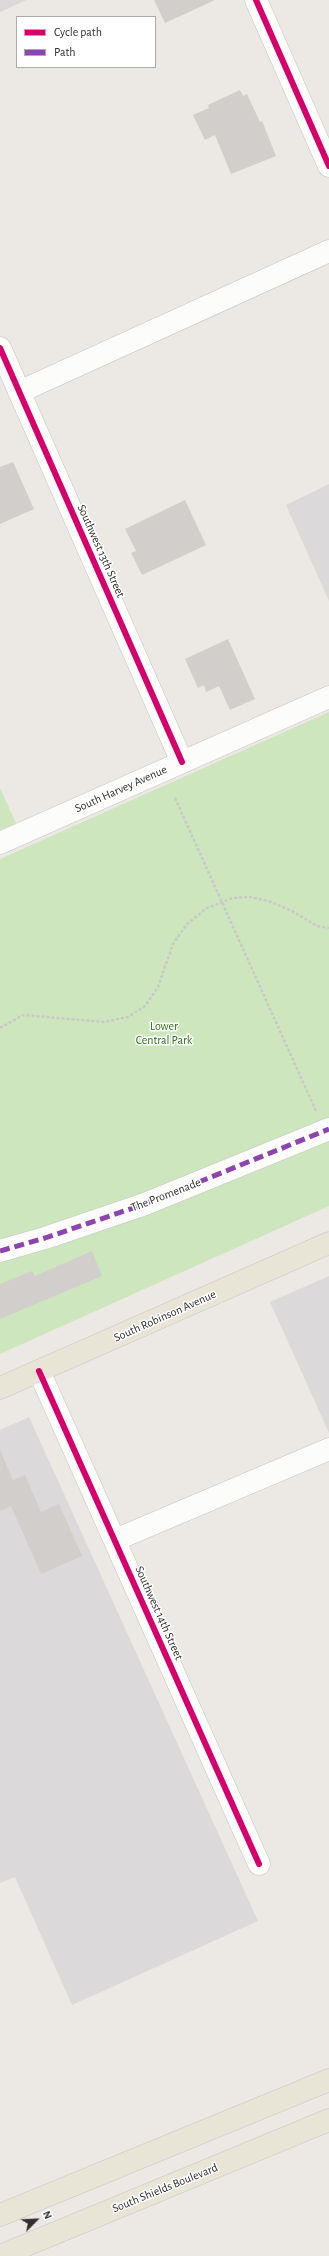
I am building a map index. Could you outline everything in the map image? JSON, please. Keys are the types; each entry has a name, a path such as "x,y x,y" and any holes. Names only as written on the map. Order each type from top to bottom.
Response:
{"main road":[{"name":"South Robinson Avenue","path":"0,1388 329,1243"},
{"path":"7,2212 329,2080"},
{"name":"South Shields Boulevard","path":"0,2256 329,2120"}],"street":[{"path":"256,0 329,166"},
{"path":"19,392 329,251"},
{"name":"Southwest 13th Street","path":"0,348 182,762"},
{"name":"South Harvey Avenue","path":"0,843 329,697"},
{"name":"The Promenade","path":"0,1252 145,1204 327,1130"},
{"name":"Southwest 14th Street","path":"39,1371 259,1864"},
{"path":"115,1540 329,1448"}],"path":[{"path":"175,798 221,902 327,1130"},
{"path":"0,1028 23,1015 104,1022 128,1017 144,1006 158,987 173,944 187,924 207,908 233,898 249,897 269,901 294,912 317,926 329,928"}],"shaded area":[{"path":"0,0 27,0 0,12"},
{"path":"329,484 329,601 286,505"},
{"path":"329,1276 329,1433 270,1302"},
{"path":"29,1417 258,1921 72,2005 15,1877 0,1883 0,1430"}],"green space":[{"name":"Lower Central Park","path":"329,712 329,1206 0,1354 0,859"},
{"path":"0,788 16,823 0,830"}],"building":[{"path":"154,0 215,0 165,23"},
{"path":"240,90 243,96 247,94 260,122 262,121 276,156 231,174 215,135 205,140 193,115 209,108 208,105"},
{"path":"13,462 34,509 0,524 0,467"},
{"path":"185,500 206,545 142,575 131,553 136,551 125,529"},
{"path":"228,639 255,699 230,710 219,686 206,692 204,685 198,688 185,659"},
{"path":"92,1251 102,1276 0,1319 0,1284 32,1271 35,1276"},
{"path":"0,1450 13,1480 25,1475 41,1512 59,1504 82,1556 41,1574 11,1506 0,1511"}],"marked path":[{"path":"0,1251 45,1238 145,1204 329,1129"}],"cycle path":[{"path":"256,0 329,166"},
{"path":"0,348 182,762"},
{"path":"39,1371 259,1864"}]}
